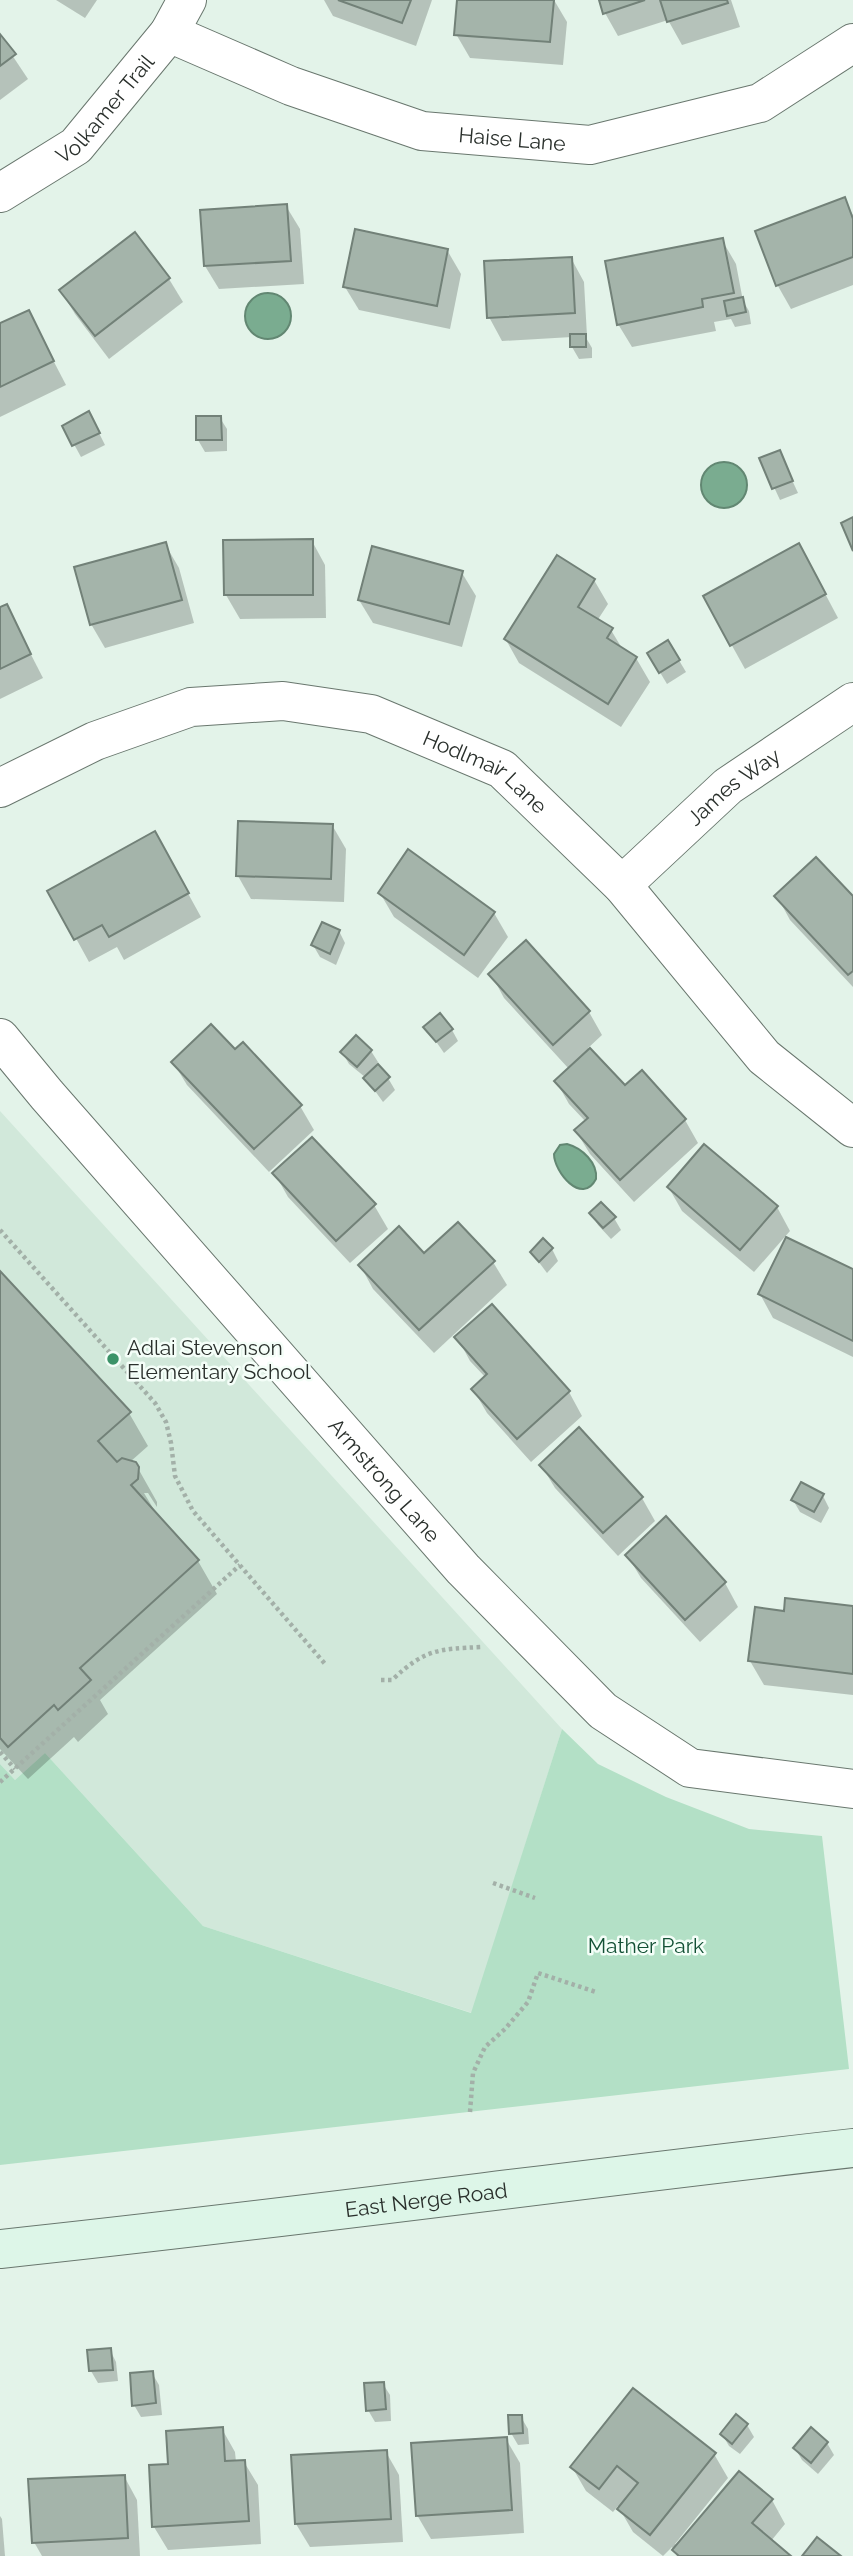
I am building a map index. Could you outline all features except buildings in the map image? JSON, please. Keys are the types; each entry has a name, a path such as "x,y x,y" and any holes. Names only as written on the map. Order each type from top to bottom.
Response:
{"main road":[{"name":"East Nerge Road","path":"0,2249 853,2148"}],"street":[{"name":"Volkamer Trail","path":"0,193 76,146 169,33 187,0"},
{"name":"Haise Lane","path":"169,33 291,86 422,131 590,145 760,103 853,43"},
{"name":"Hodlmair Lane","path":"0,788 94,741 191,707 283,701 371,714 502,769 622,885 764,1058 853,1128"},
{"name":"James Way","path":"622,885 728,786 853,702"},
{"name":"Armstrong Lane","path":"0,1038 65,1116 463,1569 603,1711 690,1768 853,1789"}],"path":[{"path":"0,1230 155,1403 166,1422 172,1443 175,1476 193,1511 326,1665"},
{"path":"0,1782 240,1565"},
{"path":"381,1679 392,1680 412,1661 429,1653 449,1648 488,1647"},
{"path":"0,1752 15,1769"},
{"path":"493,1883 536,1898"},
{"path":"470,2112 473,2073 485,2047 528,2002 538,1973 596,1992"}],"shaded area":[{"path":"268,293 285,299 291,316 285,333 268,339 251,333 245,316 251,299"},
{"path":"724,462 740,469 747,485 740,501 724,508 708,501 701,485 708,469"},
{"name":"Adlai Stevenson Elementary School","path":"0,1111 562,1729 472,2013 203,1926 45,1753 15,1780 0,1764"},
{"path":"567,1144 583,1153 594,1167 596,1179 584,1189 570,1183 555,1161 554,1154 560,1145"}],"green space":[{"name":"Mather Park","path":"562,1729 598,1764 666,1797 749,1829 822,1836 849,2069 0,2165 0,1764 15,1780 45,1753 203,1926 471,2013"}],"place":[{"name":"Adlai Stevenson Elementary School","path":"113,1359"}]}
